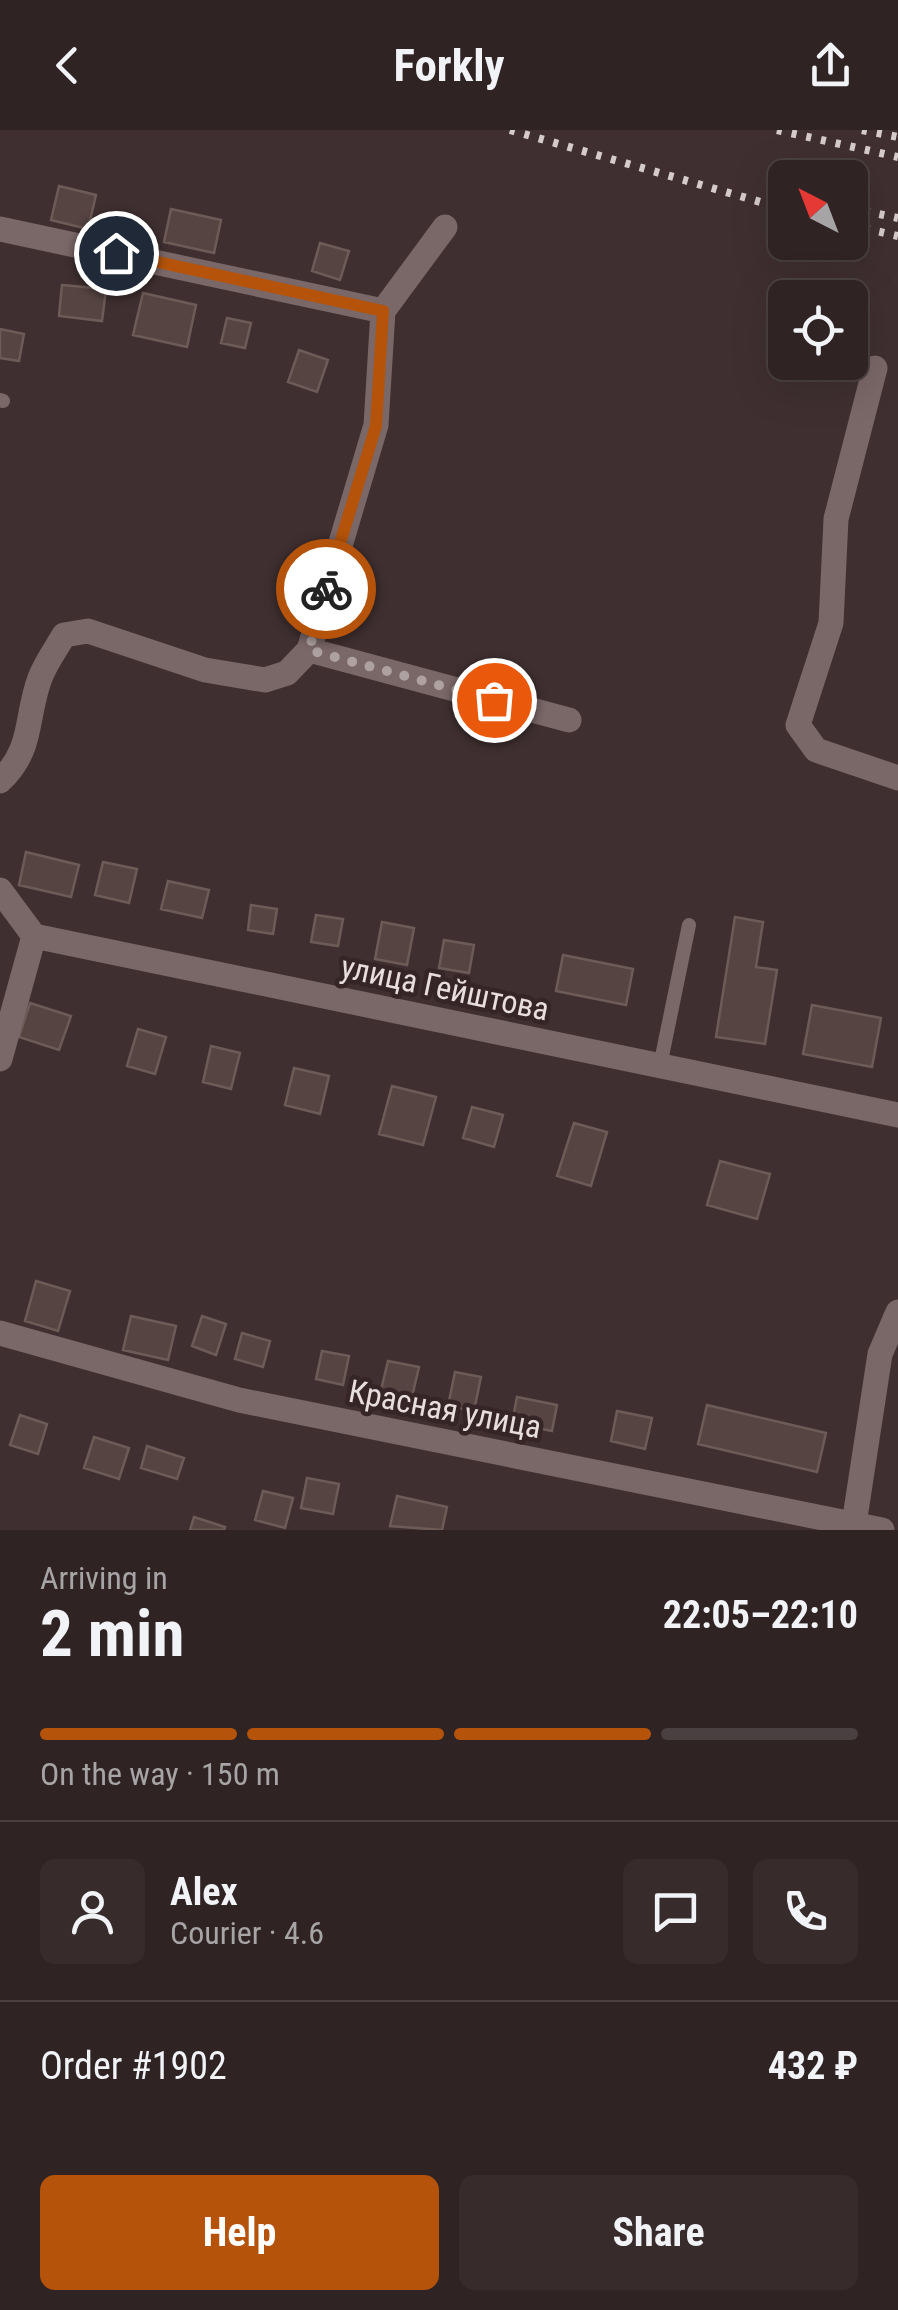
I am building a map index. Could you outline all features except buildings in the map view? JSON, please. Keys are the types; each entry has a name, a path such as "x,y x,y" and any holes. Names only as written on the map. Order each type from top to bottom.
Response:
{"street":[{"path":"0,781 19,763 40,677 64,635 88,631 204,670 265,680 287,673 309,650 376,426 383,311 445,228"},
{"path":"0,229 383,311"},
{"path":"875,368 836,519 831,623 798,726 816,750 898,778"},
{"path":"309,650 569,720"},
{"path":"0,890 34,936 0,1059"},
{"name":"улица Гейштова","path":"34,936 898,1115"},
{"path":"854,1524 880,1354 898,1312"},
{"name":"Красная улица","path":"0,1333 239,1400 882,1530"}],"lane":[{"path":"660,1066 689,925"}],"railway":[{"path":"510,130 768,204"},
{"path":"777,130 898,157"},
{"path":"862,130 898,137"},
{"path":"868,212 898,218"},
{"path":"868,229 898,236"}],"way so far":[{"path":"326,589 309,650 494,700"}],"route":[{"path":"116,253 383,311 376,426 326,589"}]}
